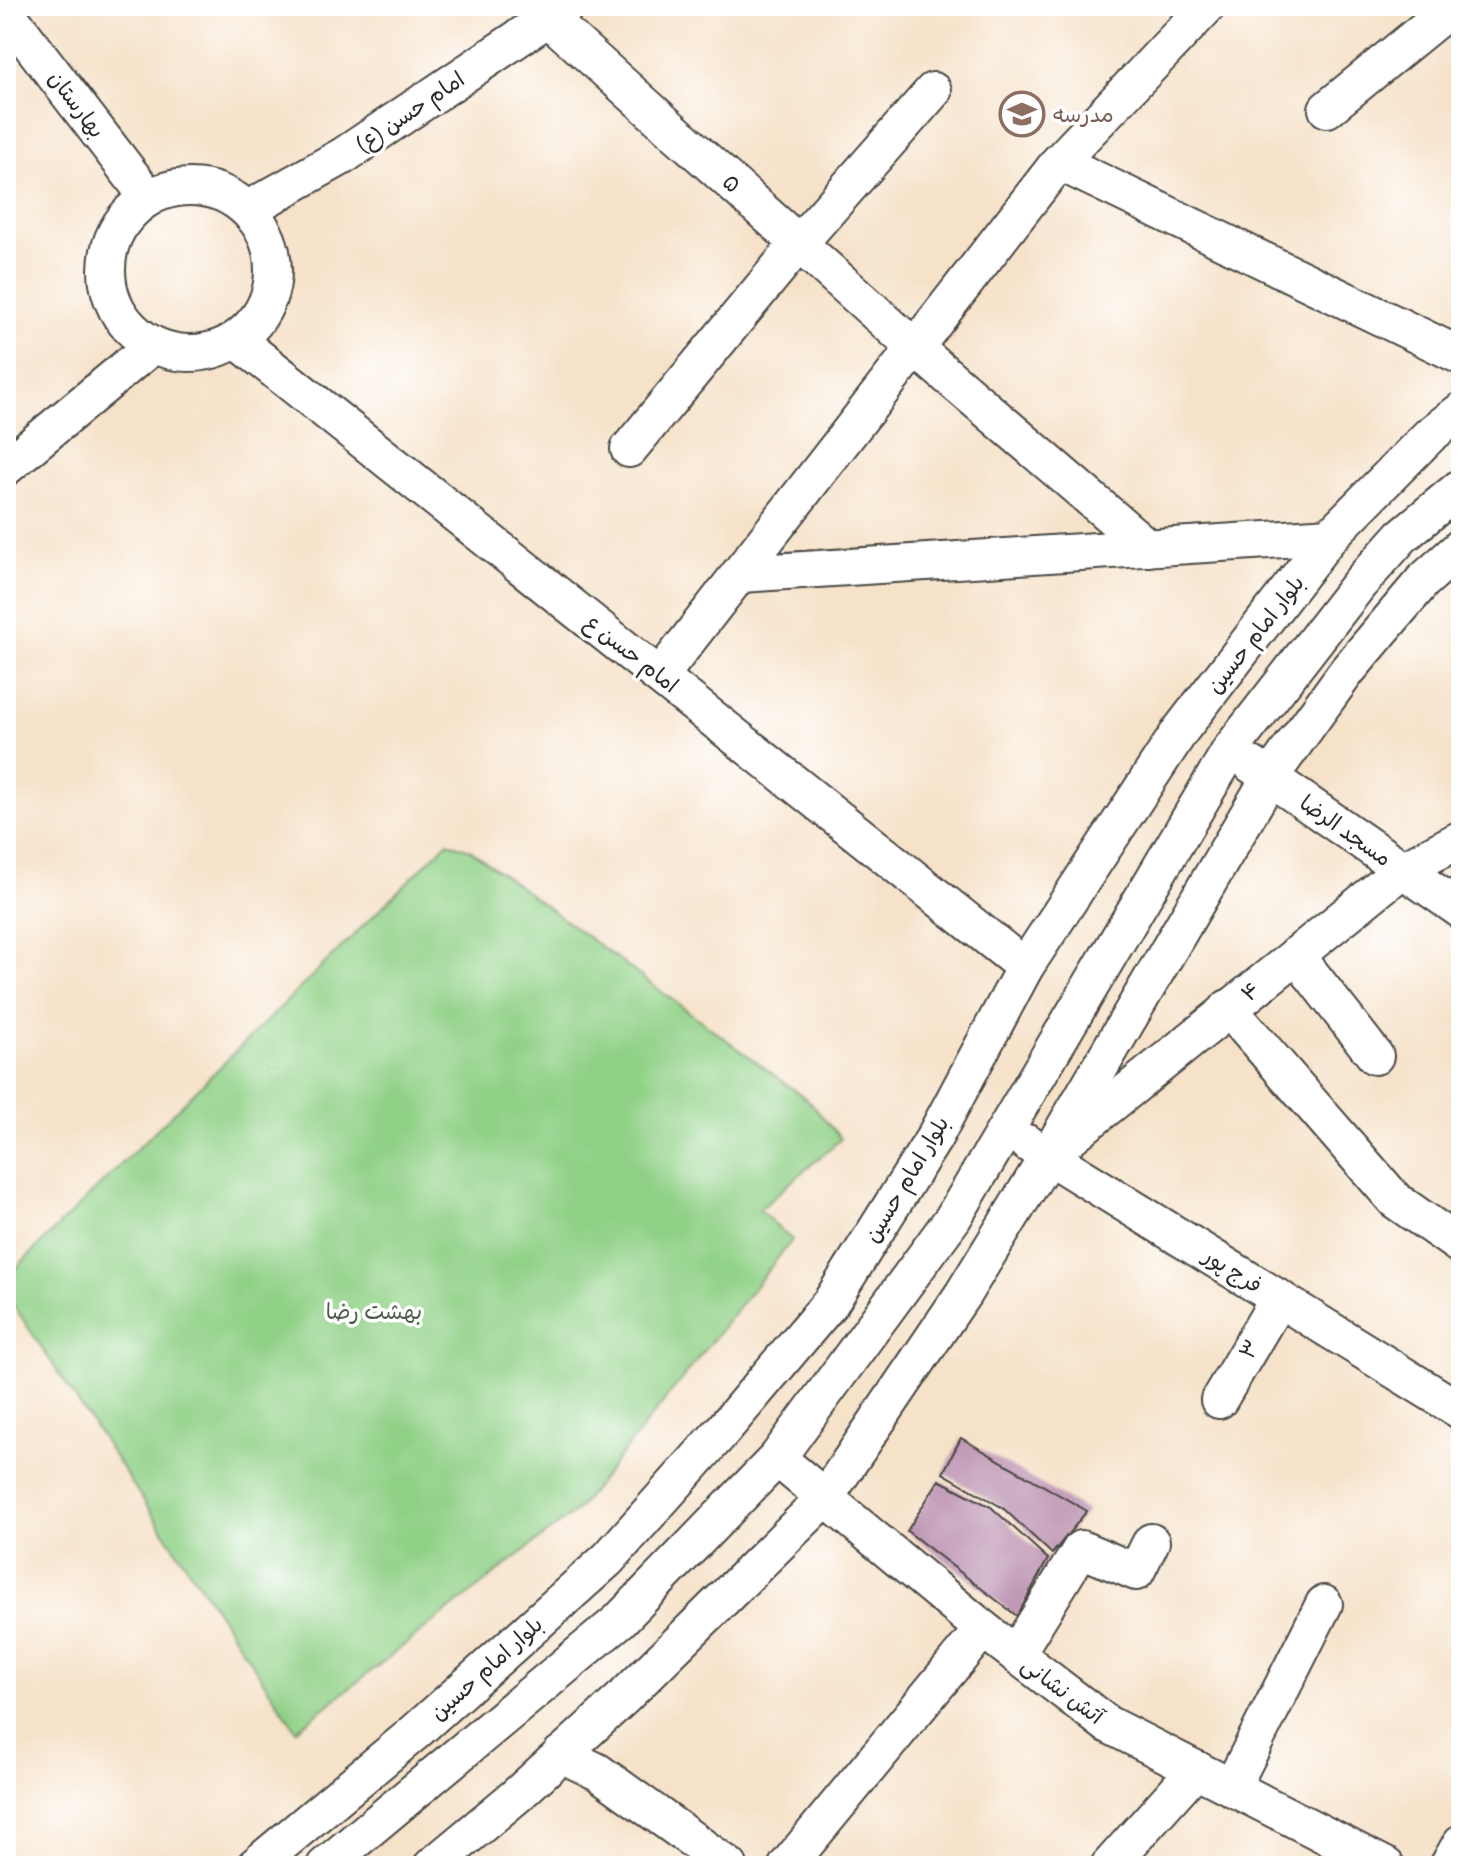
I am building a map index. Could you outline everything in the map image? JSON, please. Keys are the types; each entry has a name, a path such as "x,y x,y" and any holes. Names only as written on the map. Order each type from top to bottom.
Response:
{"street":[{"path":"660,676 1059,162 1207,6"},
{"path":"1327,109 1453,6"},
{"name":"بهارستان","path":"6,12 147,196"},
{"name":"امام حسن (ع)","path":"250,208 343,156 557,12"},
{"name":"۵","path":"557,12 799,243 915,348 1148,548"},
{"path":"629,449 799,243 933,91"},
{"path":"1059,162 1461,356"},
{"path":"200,185 250,208 274,252 270,302 238,341 196,356 152,346 119,316 105,273 115,229 147,196 200,185"},
{"name":"امام حسن ع","path":"238,341 1025,967"},
{"path":"6,467 152,346"},
{"name":"بلوار امام حسین","path":"255,1866 388,1755 608,1559 831,1302 934,1138 1025,967 1180,731 1330,536 1430,435 1461,411"},
{"path":"325,1866 619,1621 777,1458 953,1218 1231,749 1359,584 1402,536 1461,487"},
{"path":"740,574 1330,536"},
{"path":"432,1866 516,1796 624,1697 825,1498 963,1294 1048,1156 1270,777 1347,671 1423,581 1461,547"},
{"name":"مسجد الرضا","path":"1231,749 1461,910"},
{"name":"۴","path":"1048,1156 1402,870 1461,839"},
{"path":"1296,955 1375,1056"},
{"path":"1228,1008 1395,1200 1461,1246"},
{"name":"فرج پور","path":"1004,1129 1461,1411"},
{"path":"888,1210 938,1238"},
{"name":"۳","path":"1219,1400 1279,1298"},
{"name":"آتش نشانی","path":"777,1458 983,1629 1107,1724 1386,1866"},
{"path":"1016,1654 1081,1549 1136,1572 1151,1542"},
{"path":"1232,1787 1324,1604"},
{"path":"787,1866 983,1629"},
{"path":"561,1754 598,1772 729,1866"},
{"path":"388,1755 414,1792"},
{"path":"1109,1866 1196,1769"},
{"path":"1448,1866 1461,1843"}],"green space":[{"name":"بهشت رضا","path":"448,842 470,850 808,1100 841,1139 759,1210 792,1240 578,1509 296,1730 6,1294 6,1278"}],"building":[{"path":"961,1438 1087,1511 1052,1554 1003,1508 943,1473"},
{"path":"939,1480 991,1507 1048,1559 1017,1616 907,1531"}],"place":[{"name":"مدرسه","path":"1022,114"}]}
